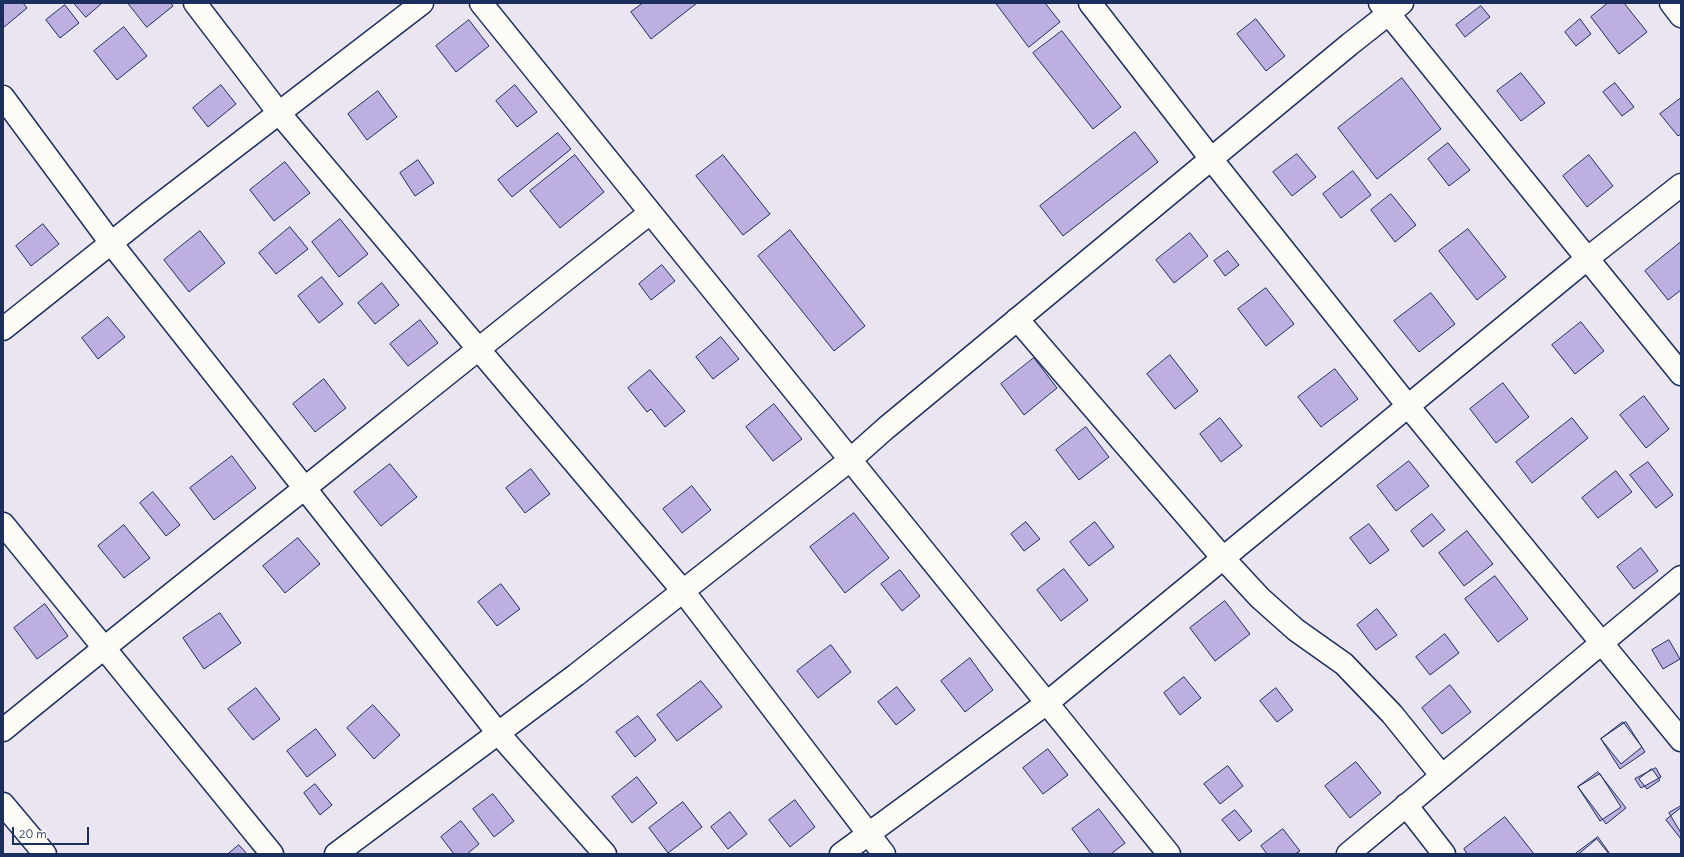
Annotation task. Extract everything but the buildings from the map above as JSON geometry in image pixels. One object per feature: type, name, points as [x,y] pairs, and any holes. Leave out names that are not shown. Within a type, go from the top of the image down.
[{"type":"street","points":[[195,3],[279,113],[683,591],[884,854]]},
{"type":"street","points":[[3,329],[111,243],[422,3]]},
{"type":"street","points":[[481,3],[1169,854]]},
{"type":"street","points":[[1090,3],[1212,160],[1408,406],[1681,740]]},
{"type":"street","points":[[1671,3],[1681,16]]},
{"type":"street","points":[[336,854],[576,675],[850,460],[1212,160],[1390,7],[1681,374]]},
{"type":"street","points":[[3,97],[111,243],[498,733],[605,854]]},
{"type":"street","points":[[841,854],[1047,703],[1588,258],[1681,185]]},
{"type":"street","points":[[3,730],[103,647],[650,213]]},
{"type":"street","points":[[1018,320],[1223,558],[1260,598],[1296,630],[1344,664],[1392,714],[1442,776]]},
{"type":"street","points":[[3,524],[272,854]]},
{"type":"street","points":[[1348,854],[1681,577]]},
{"type":"street","points":[[3,804],[46,854]]},
{"type":"street","points":[[1406,805],[1444,854]]}]
